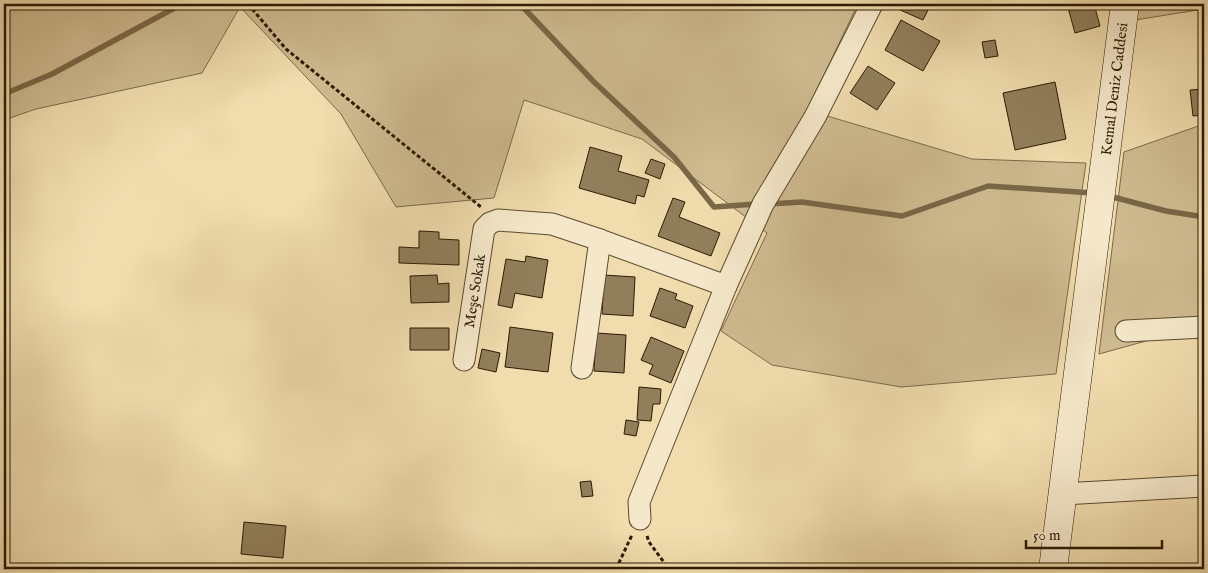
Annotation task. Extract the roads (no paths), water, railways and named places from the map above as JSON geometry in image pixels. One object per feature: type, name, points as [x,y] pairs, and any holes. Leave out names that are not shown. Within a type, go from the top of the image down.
[{"type":"street","points":[[640,519],[640,502],[726,286],[764,204],[815,117],[872,4]]},
{"type":"street","name":"Kemal Deniz Caddesi","points":[[1053,569],[1125,4]]},
{"type":"street","name":"Meşe Sokak","points":[[464,360],[484,229],[494,222],[552,224],[600,240]]},
{"type":"street","points":[[582,368],[600,240],[726,286]]},
{"type":"street","points":[[1126,332],[1204,327]]},
{"type":"street","points":[[1063,494],[1204,486]]},
{"type":"waterway","points":[[4,94],[52,74],[182,4]]},
{"type":"waterway","points":[[520,4],[593,81],[674,157],[714,207],[756,204]]},
{"type":"waterway","points":[[768,204],[802,202],[902,216],[988,186],[1093,193]]},
{"type":"waterway","points":[[1109,196],[1166,211],[1204,217]]}]
